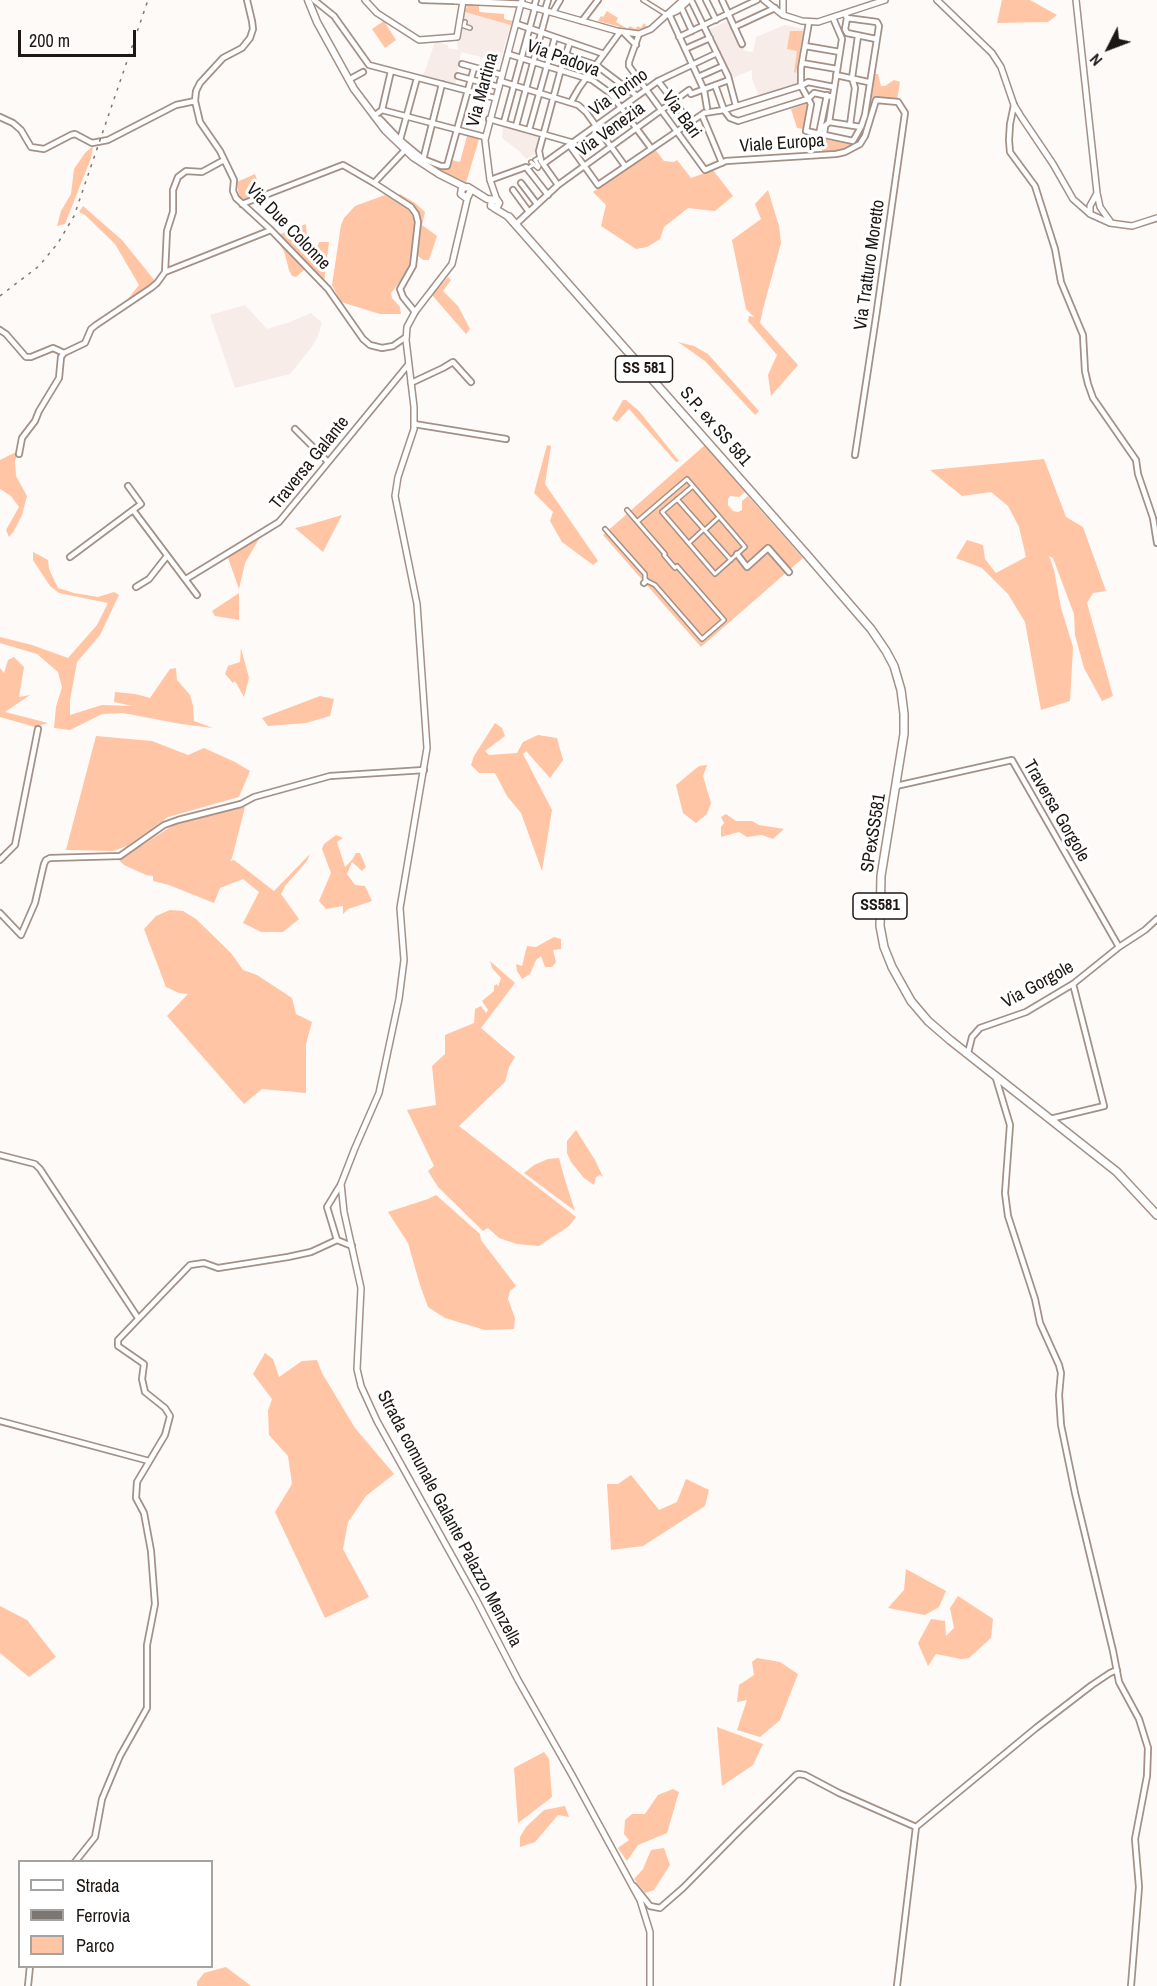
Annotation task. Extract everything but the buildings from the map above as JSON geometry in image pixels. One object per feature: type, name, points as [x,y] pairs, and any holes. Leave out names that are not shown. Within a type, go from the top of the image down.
[{"type":"main road","points":[[311,0],[346,76],[385,130],[405,150],[453,181],[466,193],[494,203],[509,217]]},
{"type":"main road","name":"S.P. ex SS 581","points":[[509,217],[778,522]]},
{"type":"main road","name":"SPexSS581","points":[[778,522],[871,628],[894,666],[902,690],[904,734],[882,876],[880,926],[884,947],[892,967],[911,1001],[928,1021],[1117,1172],[1157,1215]]},
{"type":"street","points":[[0,117],[21,130],[31,147],[44,149],[75,134],[92,143],[108,140],[176,105],[195,101],[196,91],[209,72],[223,58],[247,44],[253,29],[248,0]]},
{"type":"street","points":[[311,0],[334,16],[369,65],[495,98]]},
{"type":"street","points":[[365,0],[376,13],[419,40],[457,37],[458,1]]},
{"type":"street","points":[[422,0],[522,2],[621,32],[637,40]]},
{"type":"street","points":[[504,122],[536,0]]},
{"type":"street","points":[[516,126],[548,11],[548,0]]},
{"type":"street","points":[[548,11],[560,0]]},
{"type":"street","points":[[582,21],[598,0]]},
{"type":"street","points":[[643,0],[668,15],[704,90],[707,111]]},
{"type":"street","points":[[668,15],[682,0]]},
{"type":"street","points":[[637,40],[690,0],[723,66],[736,106]]},
{"type":"street","points":[[706,0],[716,20]]},
{"type":"street","points":[[722,0],[742,44]]},
{"type":"street","points":[[679,37],[757,0]]},
{"type":"street","points":[[764,0],[783,15],[809,22],[846,16],[877,22],[879,26],[868,82],[865,115],[852,141],[806,131],[811,104],[801,86],[802,63],[809,22]]},
{"type":"street","points":[[783,0],[783,15]]},
{"type":"street","points":[[846,16],[866,3],[885,0]]},
{"type":"street","points":[[937,0],[992,53],[1001,67],[1014,105],[1073,199],[1080,206],[1090,214],[1112,224],[1132,226],[1157,218]]},
{"type":"street","points":[[1076,0],[1097,193],[1100,207],[1112,224]]},
{"type":"street","name":"Via Martina","points":[[494,203],[485,137],[522,2]]},
{"type":"street","points":[[681,7],[692,31]]},
{"type":"street","points":[[734,27],[775,9]]},
{"type":"street","points":[[846,16],[847,33],[876,39]]},
{"type":"street","points":[[822,135],[834,87],[842,36],[833,18]]},
{"type":"street","points":[[465,22],[464,26],[470,28]]},
{"type":"street","points":[[517,24],[604,54]]},
{"type":"street","points":[[621,32],[637,40]]},
{"type":"street","points":[[571,102],[621,32]]},
{"type":"street","points":[[850,125],[855,88],[852,78],[858,36]]},
{"type":"street","points":[[529,129],[555,37]]},
{"type":"street","points":[[685,49],[710,38]]},
{"type":"street","name":"Via Bari","points":[[637,40],[629,66],[705,170]]},
{"type":"street","points":[[490,180],[528,168],[533,165],[531,162],[538,168],[536,160],[539,158],[539,151],[570,42]]},
{"type":"street","points":[[805,46],[840,52]]},
{"type":"street","name":"Via Torino","points":[[543,164],[658,81],[717,53]]},
{"type":"street","name":"Via Padova","points":[[508,54],[586,78],[610,93],[651,148]]},
{"type":"street","points":[[566,55],[596,64],[637,96]]},
{"type":"street","points":[[802,63],[868,82]]},
{"type":"street","points":[[462,64],[514,86],[578,105],[586,112],[625,166]]},
{"type":"street","points":[[698,77],[723,66]]},
{"type":"street","points":[[391,71],[382,110],[375,115],[423,161],[447,166],[474,68]]},
{"type":"street","points":[[352,78],[363,72]]},
{"type":"street","points":[[458,76],[471,80],[500,81]]},
{"type":"street","points":[[400,140],[417,78]]},
{"type":"street","name":"Via Venezia","points":[[516,224],[558,186],[689,90],[692,94],[729,80]]},
{"type":"street","points":[[658,81],[689,122]]},
{"type":"street","points":[[489,119],[529,129],[572,144],[598,185],[707,111],[724,110],[801,86],[808,81],[834,87]]},
{"type":"street","points":[[423,161],[442,84]]},
{"type":"street","points":[[715,86],[724,110],[730,118],[738,121],[808,99],[814,93],[830,96]]},
{"type":"street","points":[[822,135],[829,122],[830,96]]},
{"type":"street","name":"Via Tratturo Moretto","points":[[855,455],[905,113],[898,102],[876,100],[871,116]]},
{"type":"street","name":"Via Due Colonne","points":[[195,101],[200,122],[234,180],[233,191],[236,198],[271,230],[328,289],[363,339],[370,345],[382,348],[393,346],[406,338]]},
{"type":"street","points":[[1014,105],[1010,124],[1010,152],[1035,186],[1055,249],[1061,282],[1083,335],[1088,384],[1093,398],[1136,460],[1157,543]]},
{"type":"street","points":[[382,110],[485,137]]},
{"type":"street","points":[[707,111],[702,115],[722,163]]},
{"type":"street","points":[[865,115],[871,116]]},
{"type":"street","name":"Viale Europa","points":[[705,170],[722,163],[845,152],[860,144],[871,116]]},
{"type":"street","points":[[829,122],[861,127]]},
{"type":"street","points":[[374,183],[405,150]]},
{"type":"street","points":[[539,158],[558,186]]},
{"type":"street","points":[[165,272],[167,231],[173,212],[172,190],[178,177],[186,171],[202,172],[224,160]]},
{"type":"street","points":[[242,204],[343,165],[374,183],[411,207],[416,214],[418,222],[413,266],[400,288],[403,297],[415,312]]},
{"type":"street","points":[[528,168],[548,195]]},
{"type":"street","points":[[521,183],[537,204]]},
{"type":"street","points":[[513,190],[529,212]]},
{"type":"street","name":"Strada comunale Galante Palazzo Menzella","points":[[466,193],[452,264],[415,312],[407,327],[414,424],[398,477],[395,496],[417,604],[427,748],[400,908],[404,960],[399,999],[379,1093],[354,1148],[341,1184],[344,1212],[361,1288],[357,1369],[361,1386],[377,1421],[476,1599],[518,1680],[633,1884],[650,1932],[650,1986]]},
{"type":"street","points":[[1090,214],[1090,206],[1097,193]]},
{"type":"street","points":[[1080,206],[1094,200]]},
{"type":"street","points":[[1090,214],[1100,207]]},
{"type":"street","points":[[19,454],[22,438],[35,421],[59,378],[61,357],[64,353],[85,343],[96,325],[151,288],[165,272],[271,230]]},
{"type":"street","points":[[0,330],[26,357],[53,348],[64,353]]},
{"type":"street","points":[[411,382],[453,362],[471,382]]},
{"type":"street","name":"Traversa Galante","points":[[186,579],[279,522],[408,365]]},
{"type":"street","points":[[414,424],[506,439]]},
{"type":"street","points":[[295,429],[328,462]]},
{"type":"street","points":[[638,522],[687,479],[746,547],[716,574],[662,512],[693,486]]},
{"type":"street","points":[[70,557],[141,504],[129,486]]},
{"type":"street","points":[[677,499],[731,560]]},
{"type":"street","points":[[133,510],[197,595]]},
{"type":"street","points":[[605,529],[645,574],[645,582],[655,585],[702,639],[724,620],[677,566],[675,567],[669,561],[627,510]]},
{"type":"street","points":[[689,543],[719,517]]},
{"type":"street","points":[[737,554],[747,567],[768,548],[789,572]]},
{"type":"street","points":[[136,586],[149,579],[167,556]]},
{"type":"street","points":[[0,860],[15,845],[38,729]]},
{"type":"street","name":"Traversa Gorgole","points":[[896,786],[1012,760],[1119,947]]},
{"type":"street","points":[[0,913],[21,935],[35,903],[44,864],[50,858],[120,856],[164,825],[241,804],[254,796],[330,776],[425,770]]},
{"type":"street","name":"Via Gorgole","points":[[968,1053],[972,1038],[980,1028],[1026,1011],[1073,984],[1157,919]]},
{"type":"street","points":[[1050,1119],[1104,1106],[1073,984]]},
{"type":"street","points":[[994,1073],[1010,1125],[1005,1193],[1011,1232],[1035,1299],[1040,1323],[1059,1365],[1061,1425],[1074,1492],[1119,1682],[1139,1719],[1148,1748],[1147,1776],[1135,1839],[1138,1887],[1131,1986]]},
{"type":"street","points":[[0,1155],[35,1164],[40,1168],[138,1318]]},
{"type":"street","points":[[337,1240],[327,1207],[341,1184]]},
{"type":"street","points":[[77,1860],[95,1837],[102,1799],[120,1756],[147,1708],[147,1645],[154,1604],[151,1551],[144,1513],[136,1498],[137,1482],[165,1435],[170,1416],[165,1408],[145,1392],[142,1379],[144,1364],[118,1346],[118,1340],[190,1264],[204,1263],[218,1268],[288,1257],[311,1252],[337,1240],[352,1246]]},
{"type":"street","points":[[0,1421],[149,1461]]},
{"type":"street","points":[[897,1986],[916,1827],[1092,1684],[1117,1670]]},
{"type":"street","points":[[633,1884],[650,1906],[660,1908],[799,1774],[916,1827]]},
{"type":"street","points":[[28,1986],[30,1968]]},
{"type":"shaded area","points":[[466,5],[484,13],[504,14],[504,19],[512,21],[499,64],[461,52],[455,86],[420,77],[424,73],[435,42],[458,50],[457,43]]},
{"type":"shaded area","points":[[727,21],[745,51],[753,52],[756,37],[785,25],[804,29],[797,72],[800,73],[798,85],[759,96],[752,79],[752,70],[732,78],[710,29]]},
{"type":"shaded area","points":[[503,125],[539,136],[534,155],[526,159],[502,138]]},
{"type":"shaded area","points":[[245,305],[267,329],[311,313],[322,323],[311,348],[290,374],[235,388],[210,315]]},
{"type":"green space","points":[[1002,0],[1030,0],[1057,15],[1048,22],[997,23]]},
{"type":"green space","points":[[468,4],[479,4],[479,12],[504,14],[504,19],[512,21],[511,25],[465,12]]},
{"type":"green space","points":[[607,11],[618,18],[616,22],[628,29],[598,21]]},
{"type":"green space","points":[[384,21],[396,40],[385,48],[372,29]]},
{"type":"green space","points":[[644,23],[647,27],[637,30],[628,29],[630,26],[635,29],[638,26],[641,28]]},
{"type":"green space","points":[[790,31],[803,31],[796,73],[794,72],[797,51],[787,49]]},
{"type":"green space","points":[[873,74],[878,74],[881,86],[894,80],[900,82],[897,100],[872,97],[868,113]]},
{"type":"green space","points":[[808,103],[803,129],[797,128],[791,109]]},
{"type":"green space","points":[[467,136],[479,139],[466,183],[433,167],[447,170],[452,160],[460,162]]},
{"type":"green space","points":[[823,139],[853,145],[847,149],[822,152]]},
{"type":"green space","points":[[93,146],[91,158],[65,224],[57,226],[61,211],[71,194],[74,169]]},
{"type":"green space","points":[[654,148],[664,161],[677,160],[691,178],[713,170],[733,196],[715,211],[688,208],[664,227],[660,239],[647,247],[636,249],[601,226],[606,205],[593,192]]},
{"type":"green space","points":[[255,174],[262,194],[245,199],[239,198],[237,182]]},
{"type":"green space","points":[[768,190],[779,226],[781,243],[760,323],[798,365],[771,396],[768,375],[777,355],[748,321],[749,316],[754,317],[746,309],[732,240],[761,219],[755,204]]},
{"type":"green space","points":[[400,194],[425,212],[422,225],[437,236],[429,260],[423,260],[417,255],[419,217],[416,210],[397,197]]},
{"type":"green space","points":[[385,195],[407,208],[415,220],[410,266],[391,293],[392,298],[400,307],[401,314],[380,314],[341,302],[332,285],[344,218],[355,206]]},
{"type":"green space","points":[[83,206],[122,240],[155,281],[124,304],[139,285],[115,244],[79,212]]},
{"type":"green space","points":[[306,224],[308,250],[317,249],[319,242],[329,242],[324,283],[278,235]]},
{"type":"green space","points":[[276,239],[305,269],[296,277],[292,276],[284,251]]},
{"type":"green space","points":[[448,277],[451,280],[443,291],[458,306],[470,329],[466,334],[432,295]]},
{"type":"green space","points":[[678,342],[694,346],[708,354],[759,411],[755,415],[705,361]]},
{"type":"green space","points":[[623,400],[639,411],[679,461],[676,462],[629,409],[617,422],[612,419]]},
{"type":"green space","points":[[547,445],[551,446],[545,484],[598,561],[593,565],[562,542],[550,521],[553,512],[534,493]]},
{"type":"green space","points":[[705,445],[745,492],[739,497],[730,496],[728,499],[728,505],[733,511],[742,510],[742,501],[748,496],[803,558],[701,647],[603,535]]},
{"type":"green space","points":[[18,451],[15,461],[16,476],[27,496],[22,515],[9,537],[6,530],[19,507],[11,496],[0,489],[0,460]]},
{"type":"green space","points":[[1044,459],[1066,517],[1083,527],[1106,591],[1093,593],[1087,603],[1113,696],[1102,701],[1084,668],[1075,635],[1074,614],[1053,558],[1049,556],[1073,647],[1070,701],[1041,710],[1025,622],[1008,594],[982,568],[956,558],[967,540],[983,545],[985,559],[996,573],[1026,557],[1019,527],[1008,506],[991,492],[962,496],[930,470]]},
{"type":"green space","points":[[342,515],[323,552],[295,528],[308,525]]},
{"type":"green space","points":[[263,532],[245,563],[239,589],[227,555]]},
{"type":"green space","points":[[33,552],[48,560],[49,569],[58,588],[98,597],[114,592],[119,595],[100,635],[77,662],[70,700],[70,715],[102,705],[132,706],[114,702],[115,692],[150,698],[170,669],[176,668],[177,680],[190,695],[194,721],[213,728],[123,713],[102,714],[70,730],[54,728],[56,707],[62,687],[58,672],[37,654],[0,643],[0,637],[68,658],[97,625],[108,603],[59,593],[50,586],[33,560]]},
{"type":"green space","points":[[239,593],[239,620],[215,616],[212,611]]},
{"type":"green space","points":[[241,648],[249,678],[244,697],[235,681],[233,683],[225,674],[228,666],[240,662]]},
{"type":"green space","points":[[14,657],[24,667],[19,697],[30,695],[5,712],[48,723],[35,727],[0,717],[0,668],[4,673],[8,660]]},
{"type":"green space","points":[[320,696],[334,699],[330,716],[306,723],[268,726],[262,718]]},
{"type":"green space","points":[[495,723],[502,728],[505,736],[485,751],[489,755],[517,753],[523,742],[538,735],[557,738],[563,760],[550,778],[526,751],[523,754],[552,810],[542,871],[521,813],[507,796],[495,773],[479,773],[471,765],[474,756]]},
{"type":"green space","points":[[96,736],[152,741],[188,755],[204,748],[250,771],[239,797],[168,817],[127,846],[113,851],[66,850]]},
{"type":"green space","points":[[707,765],[703,776],[711,803],[707,814],[696,823],[683,813],[676,785],[699,766]]},
{"type":"green space","points":[[245,807],[230,861],[234,860],[274,891],[310,854],[281,894],[299,919],[283,932],[261,932],[243,923],[259,892],[243,879],[220,888],[214,903],[153,881],[153,876],[124,865],[119,860],[175,824]]},
{"type":"green space","points":[[726,814],[736,821],[752,821],[759,825],[784,829],[773,839],[762,835],[747,837],[739,832],[721,837],[721,827],[724,823],[721,817]]},
{"type":"green space","points":[[336,835],[343,838],[337,842],[345,867],[356,853],[360,853],[366,867],[362,871],[352,862],[347,874],[355,885],[365,886],[372,901],[348,909],[343,914],[343,906],[326,909],[319,901],[331,873],[322,849],[324,844]]},
{"type":"green space","points":[[170,910],[183,911],[196,919],[231,953],[243,970],[257,975],[292,998],[296,1014],[312,1022],[306,1044],[306,1093],[262,1089],[244,1104],[167,1016],[188,994],[166,987],[144,929],[156,916]]},
{"type":"green space","points":[[554,937],[561,939],[561,949],[553,950],[556,962],[552,967],[545,967],[541,956],[536,960],[530,974],[522,979],[516,964],[522,966],[527,946],[536,947]]},
{"type":"green space","points":[[490,961],[515,983],[481,1028],[515,1057],[509,1067],[505,1082],[459,1126],[576,1217],[569,1226],[539,1246],[517,1244],[499,1238],[488,1228],[483,1231],[438,1187],[428,1171],[434,1166],[407,1110],[436,1105],[432,1066],[445,1054],[445,1035],[474,1023],[475,1009],[481,1006],[486,1013],[488,1010],[482,1001],[494,991],[494,986],[497,984],[498,987],[501,978],[492,968]]},
{"type":"green space","points":[[576,1130],[603,1177],[600,1175],[596,1177],[594,1185],[584,1178],[567,1153],[567,1141]]},
{"type":"green space","points":[[559,1158],[575,1211],[524,1173],[534,1165],[548,1159]]},
{"type":"green space","points":[[436,1195],[480,1234],[481,1240],[516,1286],[510,1291],[508,1299],[515,1318],[514,1329],[485,1330],[445,1318],[428,1307],[408,1243],[388,1212]]},
{"type":"green space","points":[[265,1353],[273,1359],[279,1377],[302,1361],[317,1360],[322,1373],[355,1428],[394,1474],[366,1496],[348,1522],[343,1549],[369,1597],[325,1618],[275,1512],[292,1484],[288,1456],[269,1435],[268,1411],[272,1399],[253,1374]]},
{"type":"green space","points":[[631,1475],[659,1510],[677,1502],[686,1479],[709,1490],[705,1506],[643,1546],[611,1550],[607,1484],[618,1484]]},
{"type":"green space","points":[[906,1569],[946,1591],[939,1607],[925,1615],[888,1608],[904,1590]]},
{"type":"green space","points":[[958,1596],[993,1619],[991,1638],[969,1658],[961,1659],[936,1654],[928,1666],[918,1643],[931,1619],[945,1621],[946,1636],[954,1628],[950,1608]]},
{"type":"green space","points":[[0,1606],[27,1620],[56,1657],[29,1677],[0,1653]]},
{"type":"green space","points":[[757,1658],[780,1662],[798,1674],[780,1720],[760,1737],[737,1730],[747,1700],[737,1702],[739,1685],[754,1675],[752,1662]]},
{"type":"green space","points":[[717,1727],[763,1744],[753,1765],[722,1786]]},
{"type":"green space","points":[[544,1752],[549,1759],[552,1797],[518,1823],[514,1768]]},
{"type":"green space","points":[[673,1789],[679,1792],[667,1833],[638,1845],[627,1861],[618,1848],[629,1840],[624,1834],[625,1820],[632,1814],[645,1814],[658,1795]]},
{"type":"green space","points":[[565,1806],[569,1817],[558,1815],[535,1842],[520,1847],[520,1837],[526,1827],[544,1810]]},
{"type":"green space","points":[[664,1848],[670,1865],[654,1890],[645,1893],[634,1879],[643,1869],[651,1850]]},
{"type":"green space","points":[[226,1967],[251,1986],[197,1986],[197,1982],[204,1973]]},
{"type":"railway","points":[[0,296],[39,266],[58,243],[74,216],[148,0]]}]
